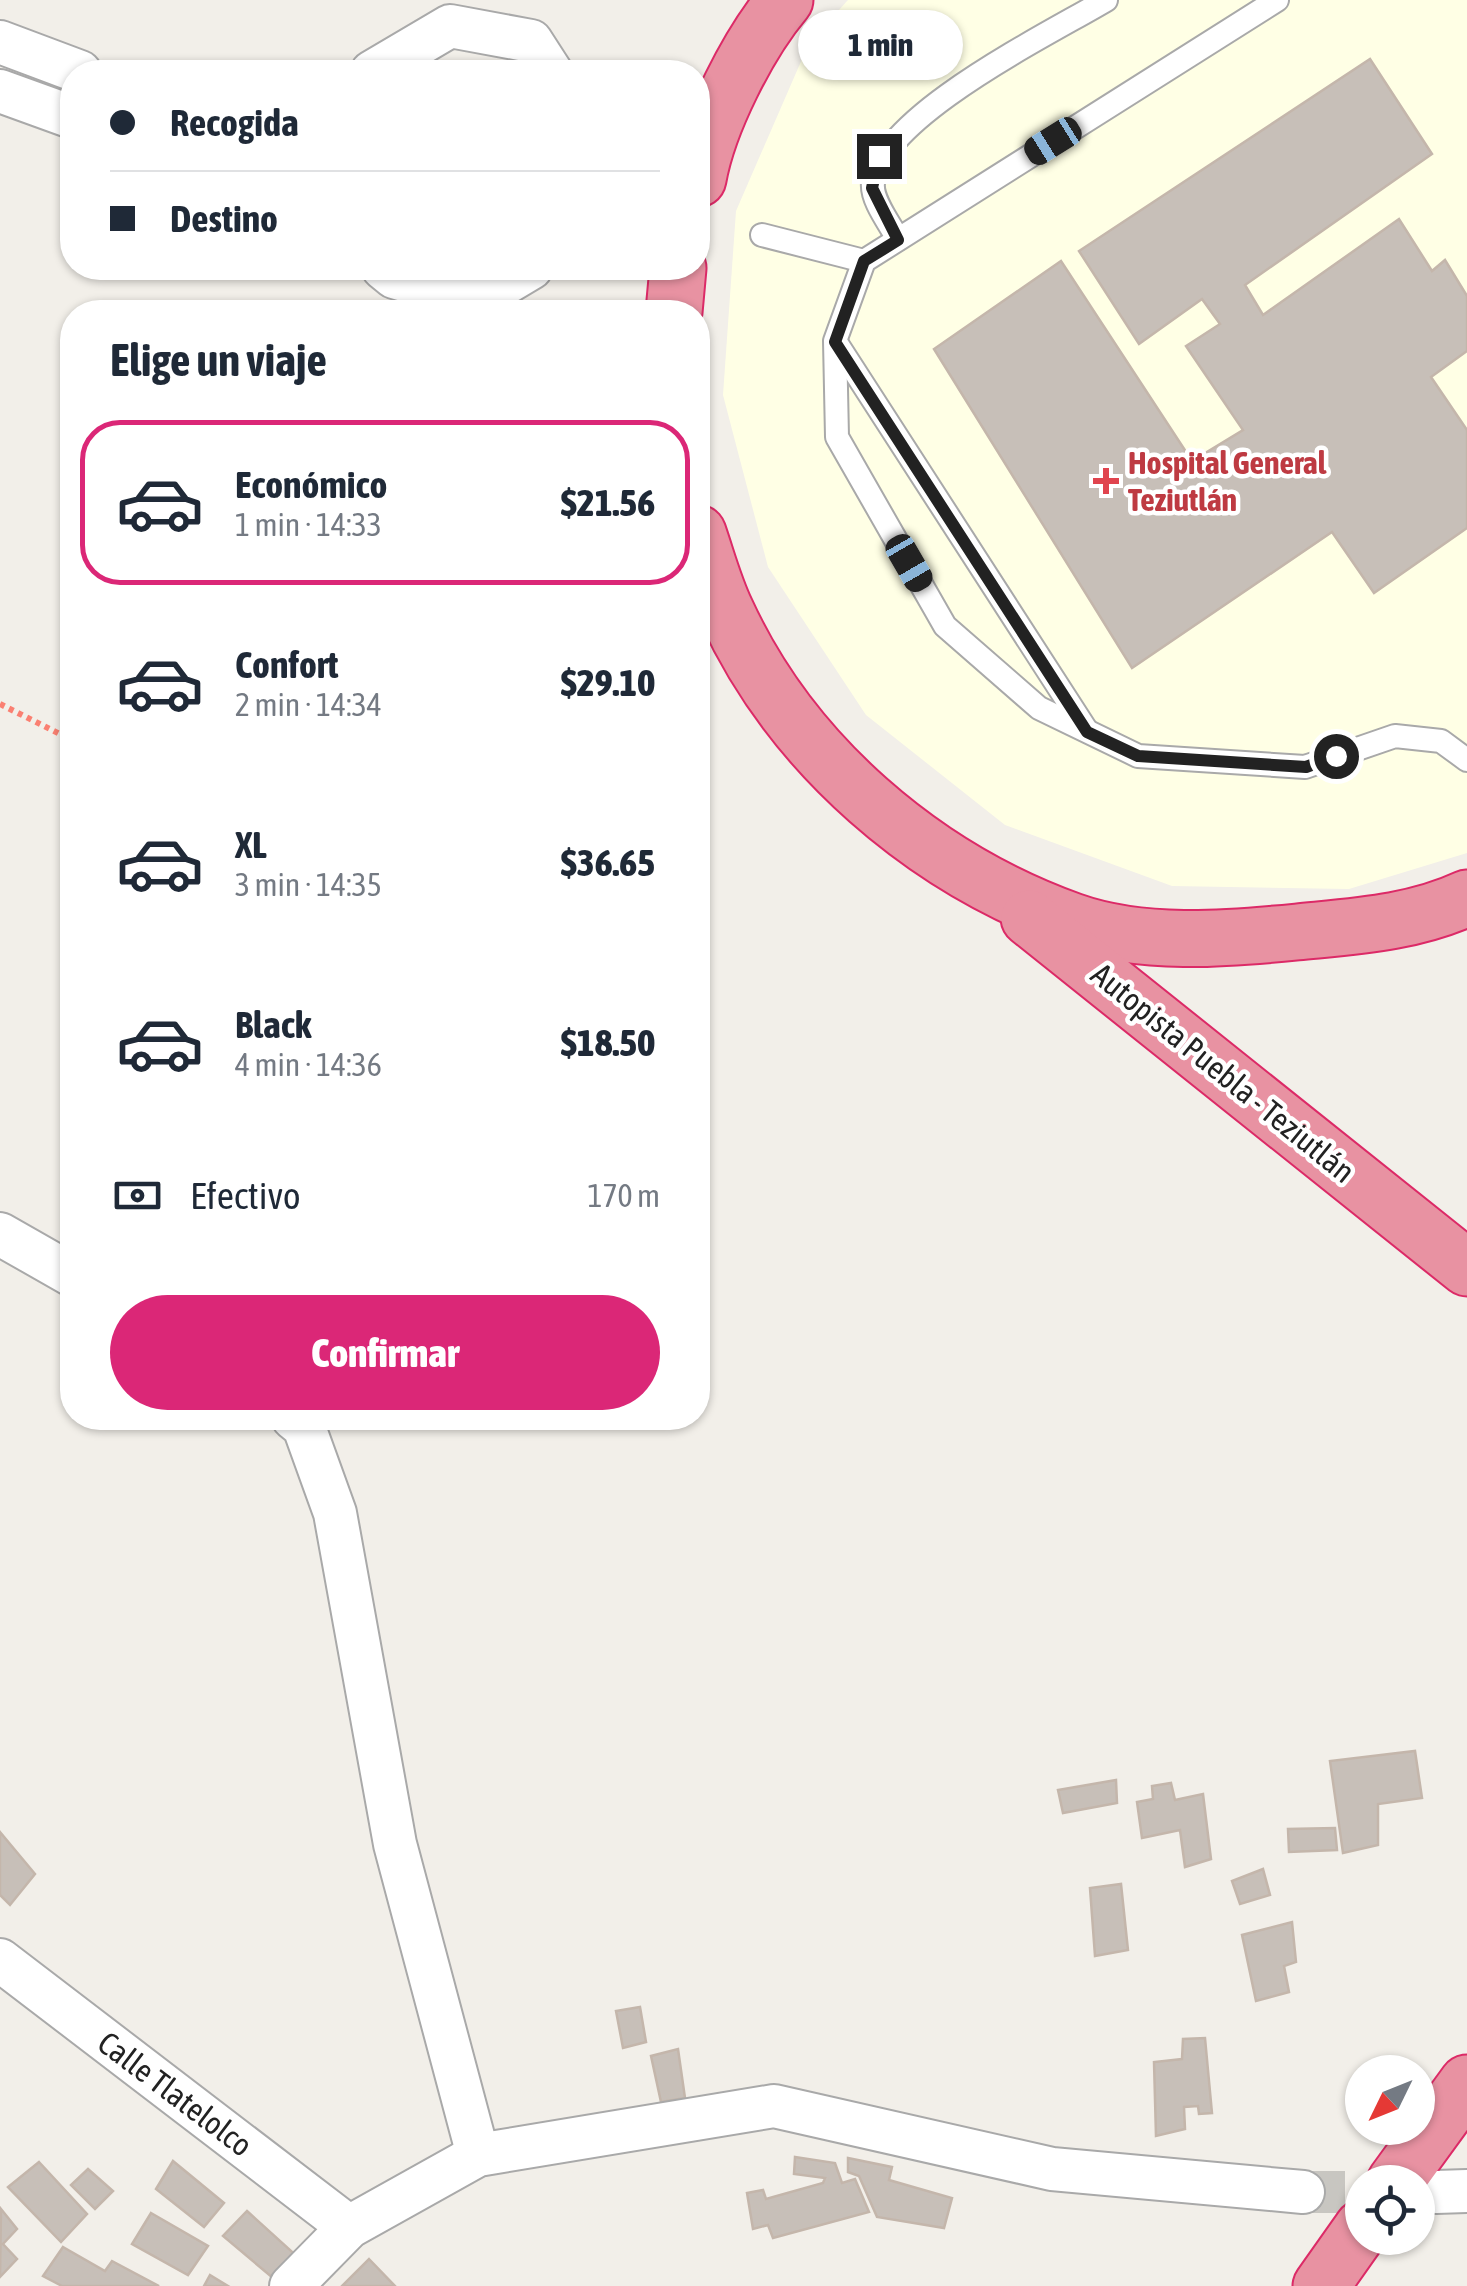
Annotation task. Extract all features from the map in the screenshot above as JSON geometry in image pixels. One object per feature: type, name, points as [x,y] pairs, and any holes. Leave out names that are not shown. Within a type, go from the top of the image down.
[{"type":"highway","points":[[710,131],[767,22],[784,0]]},
{"type":"highway","name":"Autopista Puebla - Teziutlán","points":[[710,567],[725,610],[758,670],[799,728],[853,789],[913,837],[980,878],[1074,922],[1150,936],[1237,938],[1395,922],[1467,898]]},
{"type":"highway","name":"Autopista Puebla - Teziutlán","points":[[980,878],[1467,1268]]},
{"type":"highway","points":[[1435,2182],[1465,2084]]},
{"type":"highway","points":[[1321,2286],[1345,2252]]},
{"type":"street","points":[[392,60],[450,26],[531,40],[544,60]]},
{"type":"street","points":[[0,42],[60,64]]},
{"type":"street","points":[[0,90],[60,112]]},
{"type":"street","points":[[401,280],[472,300]]},
{"type":"street","points":[[478,300],[511,280]]},
{"type":"street","points":[[0,1234],[60,1267]]},
{"type":"street","points":[[305,1430],[334,1512],[394,1844],[478,2155]]},
{"type":"street","name":"Calle Tlatelolco","points":[[0,1960],[349,2227]]},
{"type":"street","points":[[291,2286],[349,2227],[478,2155],[774,2106],[1052,2169],[1302,2192]]},
{"type":"lane","points":[[898,240],[872,188],[879,156],[943,97],[1106,0]]},
{"type":"lane","points":[[1276,0],[864,261],[835,342],[837,437],[945,626],[1039,708],[1138,756],[1306,767],[1395,736],[1441,741],[1462,750]]},
{"type":"lane","points":[[762,235],[864,261]]},
{"type":"lane","points":[[835,342],[1087,732]]},
{"type":"path","points":[[0,704],[60,734]]},
{"type":"shaded area","name":"Hospital General Teziutlán","points":[[848,0],[1467,0],[1467,853],[1349,889],[1172,886],[1005,825],[866,715],[768,567],[723,395],[736,211],[809,43]]},
{"type":"building","points":[[1370,59],[1432,154],[1245,285],[1263,315],[1399,219],[1432,271],[1445,260],[1467,296],[1467,351],[1431,377],[1467,430],[1467,528],[1374,593],[1332,532],[1132,668],[934,349],[1061,261],[1192,461],[1243,430],[1186,346],[1220,324],[1202,299],[1139,344],[1079,251]]},
{"type":"building","points":[[1415,1751],[1422,1798],[1378,1804],[1378,1845],[1343,1853],[1330,1761]]},
{"type":"building","points":[[1116,1780],[1117,1803],[1063,1813],[1058,1790]]},
{"type":"building","points":[[1171,1783],[1175,1800],[1203,1794],[1211,1859],[1185,1867],[1180,1830],[1142,1838],[1137,1802],[1153,1799],[1152,1786]]},
{"type":"building","points":[[1335,1828],[1337,1850],[1289,1852],[1288,1829]]},
{"type":"building","points":[[0,1832],[35,1874],[10,1905],[0,1895]]},
{"type":"building","points":[[1263,1869],[1270,1895],[1240,1904],[1232,1881]]},
{"type":"building","points":[[1121,1884],[1128,1950],[1095,1956],[1090,1888]]},
{"type":"building","points":[[1292,1922],[1296,1962],[1284,1966],[1289,1992],[1256,2001],[1242,1935]]},
{"type":"building","points":[[640,2007],[646,2042],[623,2048],[616,2011]]},
{"type":"building","points":[[1205,2038],[1212,2113],[1199,2114],[1198,2106],[1184,2107],[1185,2129],[1156,2136],[1154,2062],[1182,2059],[1183,2039]]},
{"type":"building","points":[[678,2049],[685,2098],[661,2102],[651,2056]]},
{"type":"building","points":[[795,2157],[835,2163],[842,2183],[855,2179],[869,2212],[773,2238],[768,2225],[753,2229],[747,2193],[763,2190],[766,2199],[823,2183],[825,2178],[794,2174]]},
{"type":"building","points":[[848,2158],[892,2167],[889,2180],[952,2198],[944,2228],[877,2217],[859,2176],[848,2172]]},
{"type":"building","points":[[173,2161],[224,2203],[204,2227],[156,2189]]},
{"type":"building","points":[[39,2162],[87,2214],[61,2242],[8,2187]]},
{"type":"building","points":[[88,2169],[113,2191],[95,2209],[71,2185]]},
{"type":"building","points":[[1,2209],[17,2229],[3,2244],[17,2259],[0,2277]]},
{"type":"building","points":[[247,2211],[300,2259],[279,2283],[223,2236]]},
{"type":"building","points":[[151,2213],[208,2246],[188,2275],[132,2244]]},
{"type":"building","points":[[63,2247],[105,2271],[112,2261],[159,2286],[62,2286],[43,2276]]},
{"type":"building","points":[[369,2259],[395,2286],[342,2286]]},
{"type":"building","points":[[210,2275],[228,2286],[204,2286]]},
{"type":"tunnel","points":[[1303,2192],[1345,2192]]},
{"type":"place","name":"Hospital General Teziutlán","points":[[1106,481]]},
{"type":"route","points":[[879,156],[872,188],[898,240],[864,261],[835,342],[968,542],[1087,732],[1138,756],[1306,767],[1336,756]]}]
